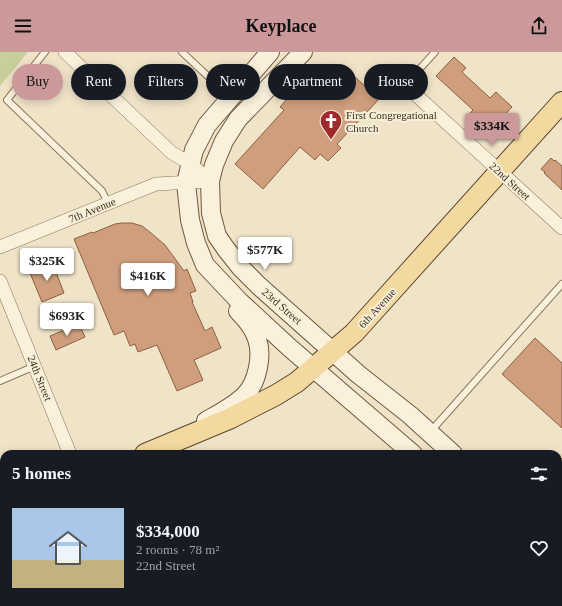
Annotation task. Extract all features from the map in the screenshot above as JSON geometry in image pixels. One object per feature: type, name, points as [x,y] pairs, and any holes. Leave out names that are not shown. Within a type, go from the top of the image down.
[{"type":"main road","points":[[259,64],[270,52]]},
{"type":"main road","points":[[210,181],[214,165],[224,140],[238,119],[303,52]]},
{"type":"main road","points":[[154,450],[235,404],[246,394],[254,381],[258,366],[259,355],[257,339],[244,317],[220,292],[205,265],[196,243],[190,220],[186,183],[194,150],[207,125],[228,100]]},
{"type":"main road","name":"6th Avenue","points":[[154,450],[231,418],[276,395],[297,382],[354,333],[562,102]]},
{"type":"main road","name":"23rd Street","points":[[210,181],[211,213],[217,236],[241,268],[259,286],[358,374],[410,415],[448,450]]},
{"type":"main road","points":[[205,265],[239,301],[290,348],[314,367],[407,450]]},
{"type":"street","points":[[65,52],[172,153],[191,164],[210,181]]},
{"type":"street","name":"22nd Street","points":[[421,100],[562,228]]},
{"type":"street","name":"7th Avenue","points":[[0,247],[156,184],[210,181]]},
{"type":"street","name":"24th Street","points":[[0,281],[68,450]]},
{"type":"lane","points":[[45,52],[7,100],[102,191],[108,203]]},
{"type":"lane","points":[[182,52],[206,74]]},
{"type":"lane","points":[[424,64],[435,52]]},
{"type":"lane","points":[[429,433],[562,284]]},
{"type":"lane","points":[[0,381],[35,366]]},
{"type":"green space","points":[[0,52],[28,52],[18,64],[12,64],[12,71],[0,86]]},
{"type":"building","points":[[454,57],[466,68],[462,72],[490,98],[496,92],[512,107],[489,132],[469,114],[473,110],[436,76]]},
{"type":"building","points":[[356,78],[364,85],[364,100],[378,100],[337,144],[341,148],[328,161],[320,154],[315,160],[300,147],[263,189],[235,164],[284,110],[280,107],[286,100],[356,100]]},
{"type":"building","points":[[551,158],[562,166],[562,190],[541,169]]},
{"type":"building","points":[[132,223],[142,226],[165,245],[184,271],[187,269],[196,291],[190,293],[192,302],[205,331],[212,327],[221,348],[194,360],[203,380],[177,391],[157,345],[138,352],[135,344],[130,346],[124,331],[114,335],[74,239],[115,224]]},
{"type":"building","points":[[52,262],[64,293],[42,302],[30,273],[42,268],[41,266]]},
{"type":"building","points":[[79,324],[85,337],[56,350],[50,336]]},
{"type":"building","points":[[535,338],[562,363],[562,428],[502,374]]},
{"type":"place","name":"First Congregational Church","points":[[331,140]]}]
